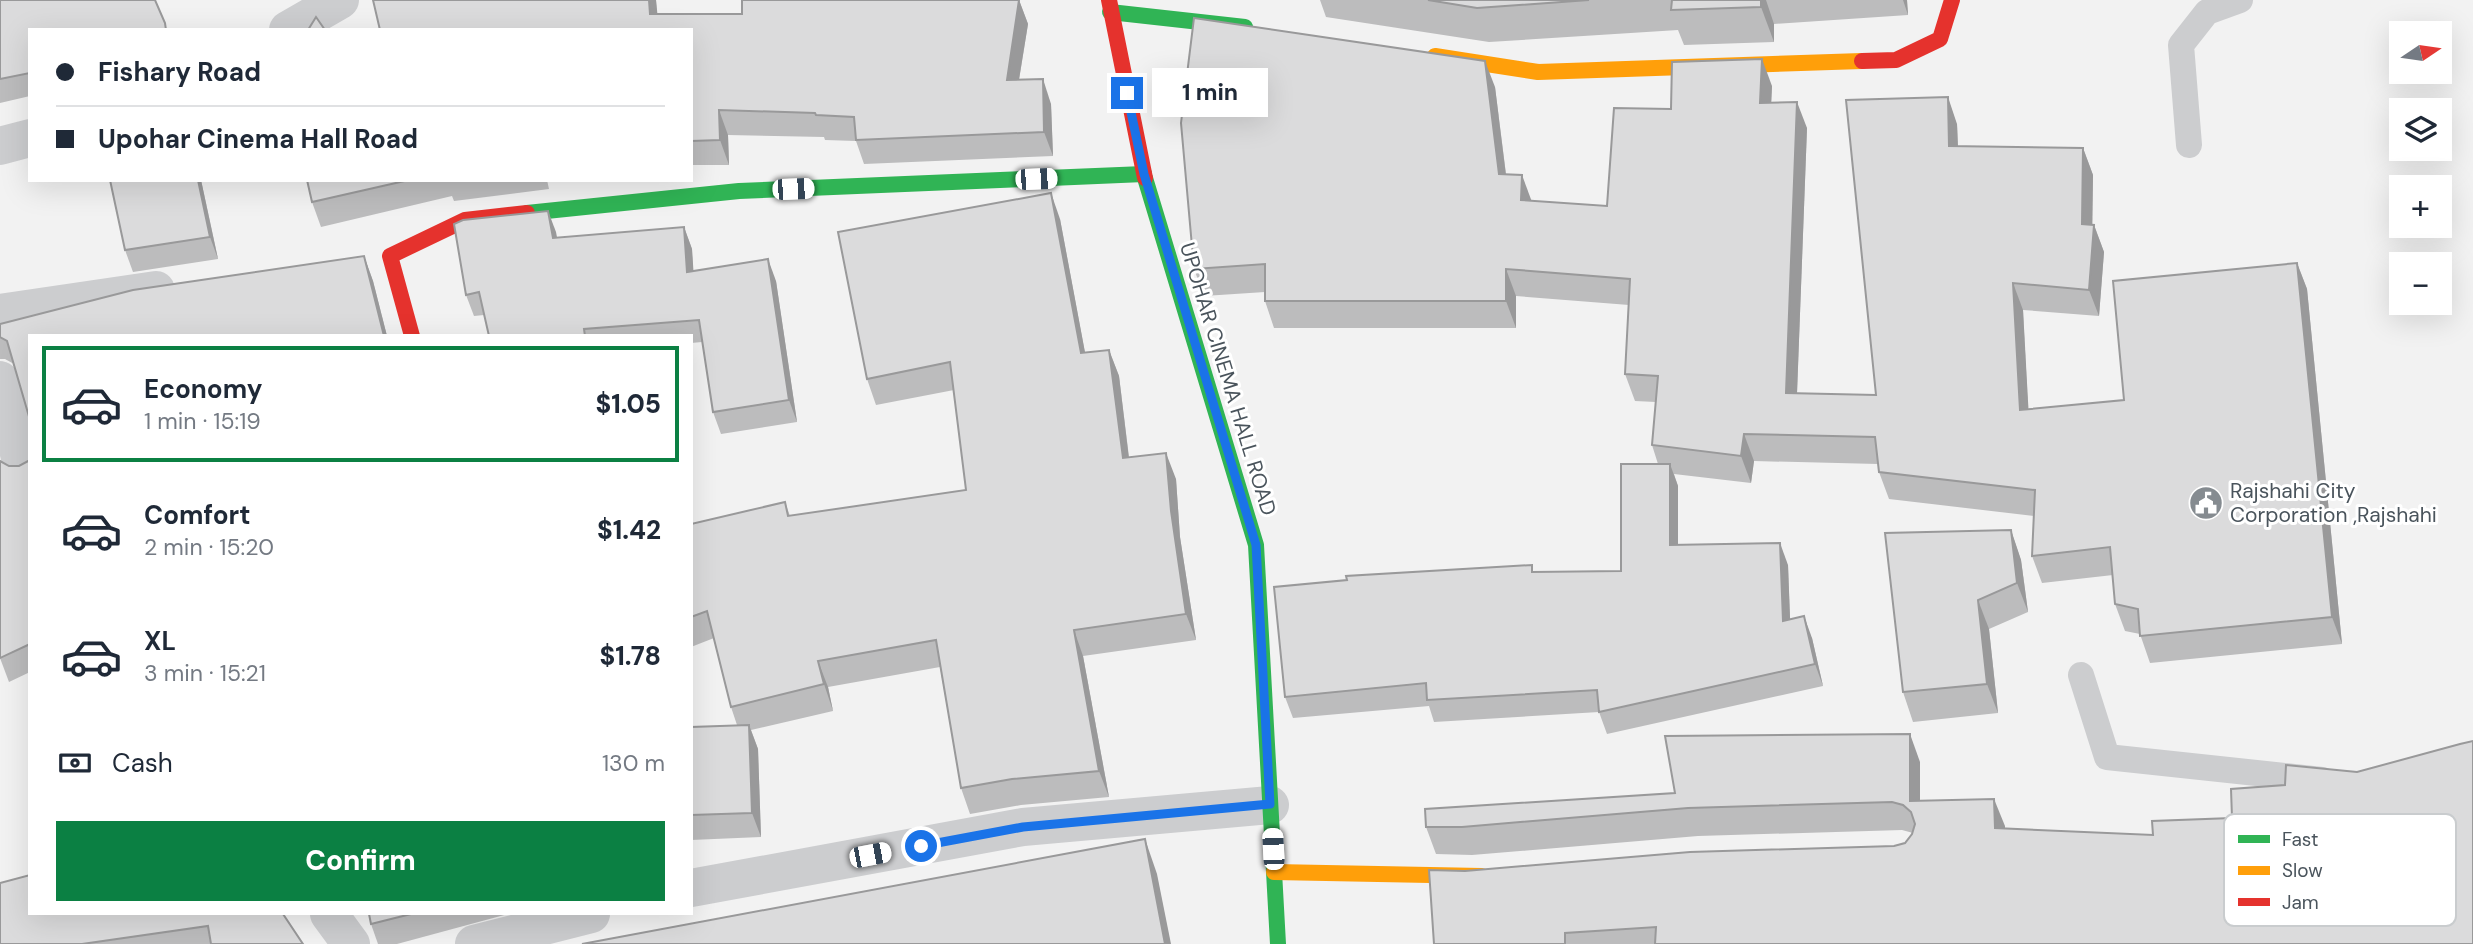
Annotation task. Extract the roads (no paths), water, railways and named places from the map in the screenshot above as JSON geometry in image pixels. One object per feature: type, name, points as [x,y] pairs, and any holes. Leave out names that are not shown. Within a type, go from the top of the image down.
[{"type":"street","points":[[291,28],[340,0]]},
{"type":"street","points":[[1417,54],[1538,72],[1896,60],[1940,39],[1952,0]]},
{"type":"street","points":[[1110,6],[1255,28]]},
{"type":"street","name":"UPOHAR CINEMA HALL ROAD","points":[[1110,6],[1144,174],[1256,545],[1278,944]]},
{"type":"street","points":[[0,146],[28,139]]},
{"type":"street","points":[[349,262],[390,256],[465,220],[739,191],[1144,174]]},
{"type":"street","points":[[390,256],[411,334]]},
{"type":"street","points":[[0,313],[188,285]]},
{"type":"street","points":[[0,380],[18,471]]},
{"type":"street","points":[[693,888],[1023,827],[1270,804]]},
{"type":"street","points":[[1274,872],[1473,877],[1500,874]]},
{"type":"street","points":[[330,915],[351,944]]},
{"type":"street","points":[[474,944],[587,915]]},
{"type":"lane","points":[[2189,145],[2180,45],[2207,12],[2240,0]]},
{"type":"lane","points":[[2081,675],[2107,757],[2350,783]]},
{"type":"place","name":"Rajshahi City Corporation ,Rajshahi","points":[[2206,503]]}]
